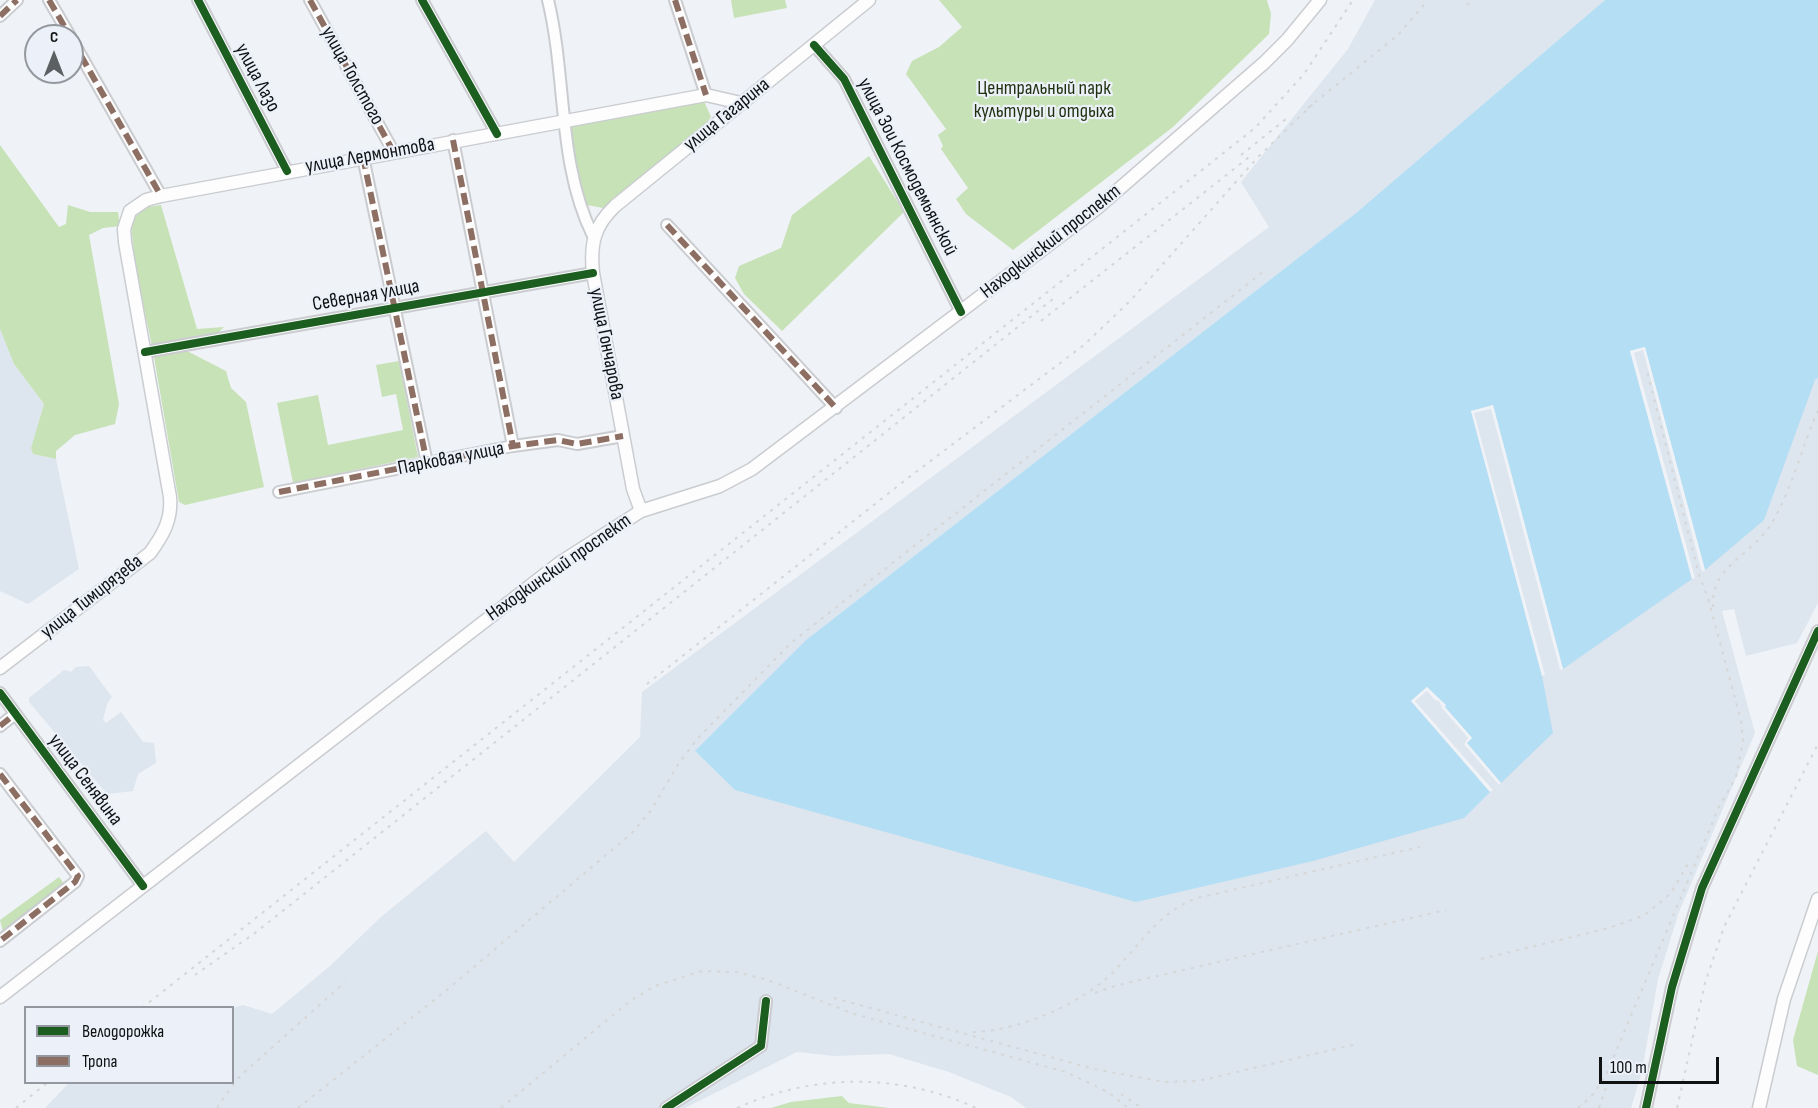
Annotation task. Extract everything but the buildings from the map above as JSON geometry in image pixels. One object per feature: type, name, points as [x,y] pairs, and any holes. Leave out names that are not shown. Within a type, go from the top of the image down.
[{"type":"main road","name":"улица Гагарина","points":[[593,236],[604,216],[615,206],[869,0]]},
{"type":"main road","name":"Находкинский проспект","points":[[0,997],[561,562],[641,511],[700,493],[737,478],[836,408],[1096,209],[1187,132],[1287,40],[1320,0]]},
{"type":"main road","name":"улица Лермонтова","points":[[170,515],[170,497],[149,352],[124,229],[126,218],[136,205],[161,196],[287,171],[706,95],[741,103]]},
{"type":"main road","name":"улица Гончарова","points":[[593,236],[593,273],[633,489],[641,511]]},
{"type":"main road","name":"улица Тимирязева","points":[[0,668],[150,553],[161,538],[170,515]]},
{"type":"main road","points":[[1759,1108],[1784,999],[1818,899]]},
{"type":"street","points":[[0,16],[17,0]]},
{"type":"street","points":[[49,0],[63,24]]},
{"type":"street","name":"улица Лазо","points":[[198,0],[287,171]]},
{"type":"street","name":"улица Толстого","points":[[310,0],[393,152]]},
{"type":"street","points":[[422,0],[497,134]]},
{"type":"street","name":"улица Гончарова","points":[[548,0],[564,121],[578,201],[593,236]]},
{"type":"street","points":[[675,0],[706,95]]},
{"type":"street","name":"улица Зои Космодемьянской","points":[[814,45],[844,79],[961,312]]},
{"type":"street","points":[[84,61],[161,196]]},
{"type":"street","points":[[453,140],[513,447]]},
{"type":"street","points":[[363,157],[428,463]]},
{"type":"street","points":[[667,225],[836,408]]},
{"type":"street","name":"Северная улица","points":[[149,352],[593,273]]},
{"type":"street","name":"Парковая улица","points":[[279,492],[513,447],[558,440],[577,444],[623,436]]},
{"type":"street","points":[[1646,1108],[1674,978],[1702,888],[1818,631]]},
{"type":"street","name":"улица Сенявина","points":[[0,693],[143,886]]},
{"type":"street","points":[[0,726],[15,714]]},
{"type":"street","points":[[0,774],[78,876],[75,882],[0,941]]},
{"type":"street","points":[[666,1108],[761,1046],[766,1001]]},
{"type":"shaded area","points":[[1375,0],[1605,0],[1356,213],[806,640],[696,752],[735,790],[1411,701],[1427,687],[1439,696],[1501,782],[1471,411],[1645,347],[1815,380],[1818,378],[1818,603],[1797,643],[1746,656],[1734,609],[1722,611],[1755,733],[1679,912],[1658,979],[1642,1071],[1631,1108],[1026,1108],[1011,1097],[949,1072],[889,1054],[834,1056],[797,1052],[685,1108],[45,1108],[68,1084],[234,1084],[234,1008],[243,1005],[272,1014],[330,966],[381,917],[486,831],[514,862],[640,737],[642,692],[1269,227],[1241,182],[1348,49]]},
{"type":"shaded area","points":[[0,329],[14,364],[44,404],[31,448],[33,454],[56,459],[79,569],[28,604],[0,591]]},
{"type":"shaded area","points":[[89,666],[112,697],[107,704],[103,720],[106,723],[121,712],[143,742],[154,743],[156,763],[138,774],[133,791],[107,794],[29,702],[29,698],[64,670],[71,672],[76,667]]},
{"type":"green space","points":[[731,0],[785,0],[787,8],[734,18]]},
{"type":"green space","name":"Центральный парк культуры и отдыха","points":[[939,0],[1267,0],[1271,14],[1269,34],[1173,127],[1013,250],[966,214],[956,199],[968,188],[941,149],[943,146],[938,135],[946,129],[906,74],[912,61],[939,47],[962,27]]},
{"type":"green space","points":[[704,101],[711,117],[705,125],[603,208],[582,204],[570,127]]},
{"type":"green space","points":[[0,145],[59,227],[66,224],[68,205],[90,212],[118,212],[120,226],[103,228],[89,235],[119,404],[115,424],[75,435],[56,451],[56,459],[33,454],[31,448],[44,404],[14,364],[0,329]]},
{"type":"green space","points":[[869,156],[904,212],[782,331],[744,294],[735,278],[739,266],[781,248],[792,215]]},
{"type":"green space","points":[[161,205],[197,329],[224,327],[216,335],[152,346],[135,266],[131,223],[142,208]]},
{"type":"green space","points":[[187,351],[226,371],[231,388],[246,402],[264,487],[185,505],[179,502],[154,357]]},
{"type":"green space","points":[[399,361],[418,457],[293,483],[277,403],[318,395],[328,445],[403,430],[396,394],[382,397],[376,365]]},
{"type":"green space","points":[[59,877],[65,885],[3,932],[0,920]]},
{"type":"green space","points":[[1818,951],[1818,1075],[1797,1066],[1793,1040]]},
{"type":"green space","points":[[842,1096],[849,1103],[889,1108],[771,1108],[791,1102]]},
{"type":"water","points":[[1605,0],[1818,0],[1818,378],[1815,380],[1764,520],[1705,570],[1645,347],[1630,351],[1692,579],[1563,669],[1493,405],[1471,411],[1542,676],[1553,733],[1501,783],[1466,742],[1472,738],[1427,687],[1411,701],[1490,792],[1464,818],[1313,861],[1136,902],[735,790],[695,751],[806,640],[1356,213]]},
{"type":"pier","points":[[1645,347],[1705,570],[1702,572],[1643,350],[1634,353],[1695,578],[1692,579],[1630,351]]},
{"type":"pier","points":[[1493,405],[1563,669],[1560,670],[1491,409],[1474,413],[1545,675],[1542,676],[1471,411]]},
{"type":"pier","points":[[1427,687],[1446,705],[1445,707],[1472,738],[1467,743],[1501,783],[1499,785],[1464,744],[1468,738],[1442,708],[1439,701],[1427,691],[1415,701],[1493,790],[1490,792],[1411,701]]},
{"type":"railway","points":[[145,1006],[1255,128],[1304,74],[1353,0]]},
{"type":"railway","points":[[1308,108],[1398,35],[1428,0]]},
{"type":"railway","points":[[1467,5],[1475,0]]},
{"type":"railway","points":[[647,684],[908,478],[1084,345],[1131,300],[1258,157],[1314,103]]},
{"type":"railway","points":[[1241,155],[1286,119]]},
{"type":"railway","points":[[1041,321],[1253,154]]},
{"type":"railway","points":[[298,1108],[448,989],[632,833],[652,809],[677,766],[697,739],[792,642],[1263,272]]},
{"type":"railway","points":[[195,975],[255,933],[1053,299]]},
{"type":"railway","points":[[1578,1108],[1591,1097],[1606,1075],[1719,807],[1736,777],[1743,741],[1741,721],[1708,598],[1699,575],[1647,371]]},
{"type":"railway","points":[[1713,607],[1714,594],[1724,573],[1759,539],[1775,518],[1818,410]]},
{"type":"railway","points":[[1677,1108],[1705,983],[1724,927],[1818,744]]},
{"type":"railway","points":[[973,1032],[1011,1026],[1071,1003],[1105,980],[1163,919],[1197,898],[1420,847]]},
{"type":"railway","points":[[1481,959],[1609,928],[1645,915],[1671,893],[1689,862]]},
{"type":"railway","points":[[1095,993],[1118,985],[1446,910]]},
{"type":"railway","points":[[501,1108],[630,1001],[655,986],[702,971],[736,972],[768,980],[854,1014],[1066,1072],[1108,1092],[1128,1108]]},
{"type":"railway","points":[[234,1083],[345,982]]},
{"type":"railway","points":[[834,998],[1094,1069],[1164,1082],[1198,1081],[1357,1044]]},
{"type":"railway","points":[[737,1108],[796,1088],[826,1083],[857,1082],[887,1083],[918,1088],[976,1108]]},
{"type":"railway","points":[[1599,1108],[1608,1082]]},
{"type":"railway","points":[[16,1108],[46,1084]]},
{"type":"railway","points":[[217,1108],[233,1084]]},
{"type":"railway","points":[[1121,1094],[1142,1108]]},
{"type":"marked path","points":[[0,16],[17,0]]},
{"type":"marked path","points":[[49,0],[63,24]]},
{"type":"marked path","points":[[310,0],[393,151]]},
{"type":"marked path","points":[[675,0],[706,95]]},
{"type":"marked path","points":[[84,61],[161,196]]},
{"type":"marked path","points":[[453,140],[513,446]]},
{"type":"marked path","points":[[363,157],[427,463]]},
{"type":"marked path","points":[[667,225],[836,408]]},
{"type":"marked path","points":[[279,492],[513,446],[558,440],[577,444],[623,436]]},
{"type":"marked path","points":[[0,726],[15,714]]},
{"type":"marked path","points":[[0,774],[78,876],[75,882],[0,941]]},
{"type":"cycle path","points":[[198,0],[287,171]]},
{"type":"cycle path","points":[[422,0],[497,134]]},
{"type":"cycle path","points":[[814,45],[844,79],[961,312]]},
{"type":"cycle path","points":[[145,352],[593,273]]},
{"type":"cycle path","points":[[1646,1108],[1672,987],[1702,888],[1818,631]]},
{"type":"cycle path","points":[[0,693],[143,886]]},
{"type":"cycle path","points":[[666,1108],[761,1046],[766,1001]]}]
